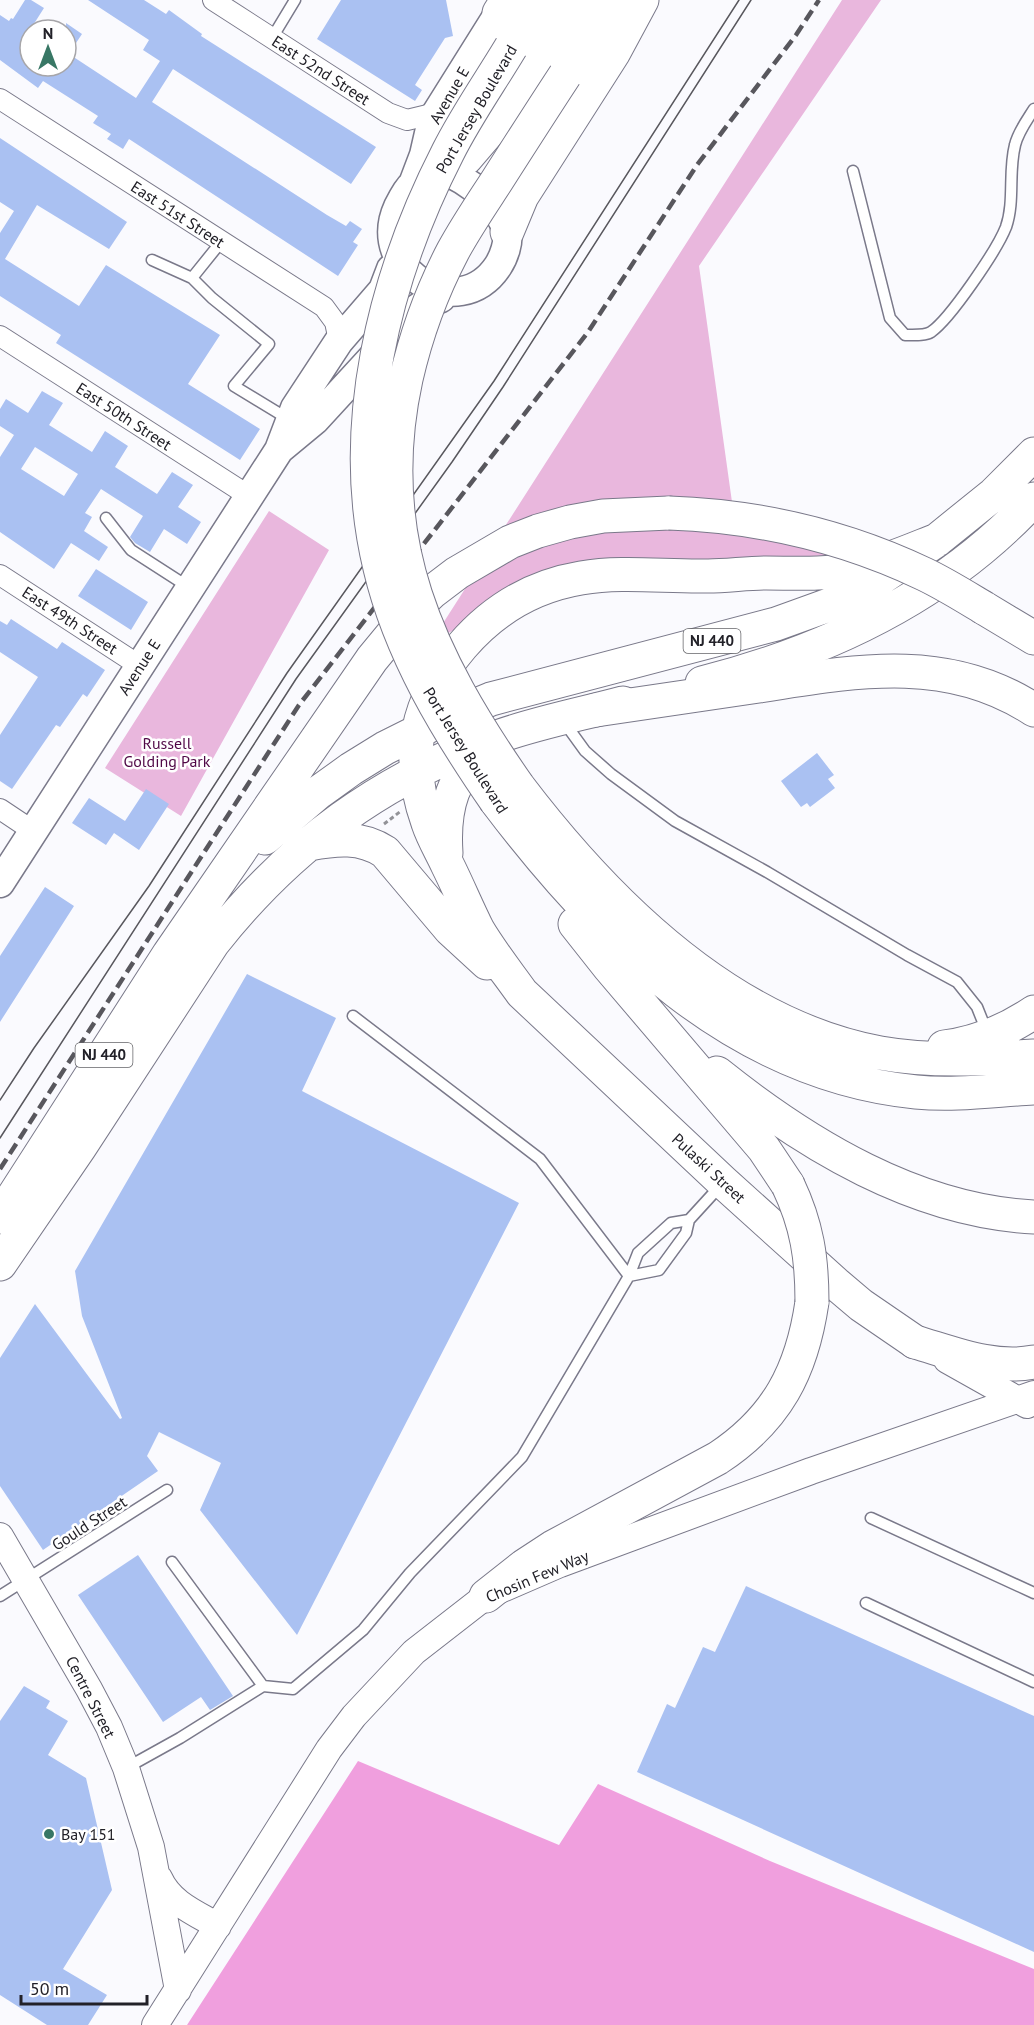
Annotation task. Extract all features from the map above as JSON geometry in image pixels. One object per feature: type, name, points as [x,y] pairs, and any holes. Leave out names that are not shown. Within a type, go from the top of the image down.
[{"type":"highway","name":"Port Jersey Boulevard","points":[[542,0],[449,150],[433,182],[395,283],[378,350],[369,420],[368,450],[368,482],[374,540],[389,599],[404,641],[424,684],[447,726],[507,794],[666,944],[702,973],[740,998],[822,1038],[880,1053],[942,1060],[1034,1056]]},
{"type":"highway","points":[[442,171],[466,158],[508,109],[578,0]]},
{"type":"highway","name":"Port Jersey Boulevard","points":[[612,0],[468,225],[439,279],[418,336],[402,399],[395,453],[400,536],[414,591],[448,672],[470,713],[507,794],[552,871],[612,937],[684,998],[752,1040],[811,1067],[893,1089],[942,1092],[1034,1088]]},
{"type":"highway","points":[[508,109],[492,148],[488,168],[487,185],[500,219],[522,196],[614,52],[642,0]]},
{"type":"highway","name":"NJ 440","points":[[0,1217],[169,954],[211,896],[234,868],[261,842],[319,792],[351,769],[418,731],[471,707],[512,693],[776,624],[860,590],[938,540],[994,494],[1034,454]]},
{"type":"highway","name":"NJ 440","points":[[0,1264],[80,1147],[213,943],[258,891],[308,844],[344,816],[417,771],[503,735],[736,674],[851,632],[890,612],[959,569],[985,548],[1034,499]]},
{"type":"highway","points":[[211,896],[372,659],[410,613],[432,592],[483,556],[538,531],[603,516],[669,513],[702,514],[768,523],[864,549],[926,575],[1034,638]]},
{"type":"highway","name":"Pulaski Street","points":[[915,1342],[852,1298],[723,1182],[522,993],[479,931],[427,821],[417,771],[418,731],[431,690],[439,675],[458,651],[473,634],[509,604],[531,593],[581,578],[625,574],[707,576],[829,573],[875,564],[938,540]]},
{"type":"highway","points":[[984,608],[1034,652]]},
{"type":"highway","points":[[458,651],[458,680],[471,707],[503,735]]},
{"type":"highway","points":[[596,710],[838,674],[888,670],[940,673],[968,679],[994,687],[1034,710]]},
{"type":"highway","name":"Pulaski Street","points":[[447,864],[446,819],[455,785],[474,758],[503,735]]},
{"type":"highway","points":[[486,1596],[553,1547],[738,1445],[755,1429],[783,1393],[803,1350],[812,1302],[808,1238],[788,1185],[764,1149],[584,936],[507,794]]},
{"type":"highway","points":[[308,844],[332,839],[355,840],[377,846],[386,852],[465,944],[522,993]]},
{"type":"highway","points":[[880,1053],[947,1047],[989,1035],[1017,1023],[1034,1012]]},
{"type":"highway","points":[[656,1022],[764,1108],[837,1155],[902,1186],[939,1199],[973,1209],[1034,1217]]},
{"type":"highway","points":[[915,1342],[991,1362],[1034,1362]]},
{"type":"main road","name":"Avenue E","points":[[413,184],[424,156],[435,113],[502,4]]},
{"type":"main road","points":[[442,171],[465,181],[500,219],[504,255],[488,278],[464,290],[436,290],[423,285],[403,266],[397,254],[394,241],[394,214],[400,202],[413,184],[442,171]]},
{"type":"main road","name":"Avenue E","points":[[0,883],[279,450],[295,408],[339,341],[383,290],[391,269],[394,241]]},
{"type":"main road","name":"Avenue E","points":[[279,450],[315,420],[411,312],[464,290]]},
{"type":"street","name":"East 52nd Street","points":[[213,0],[398,118],[417,119],[435,113]]},
{"type":"street","name":"East 51st Street","points":[[0,99],[324,307],[335,322],[339,341]]},
{"type":"street","name":"East 50th Street","points":[[0,336],[249,496]]},
{"type":"street","name":"East 49th Street","points":[[0,575],[140,666]]},
{"type":"street","points":[[0,809],[33,831]]},
{"type":"street","name":"Pulaski Street","points":[[915,1342],[1028,1401]]},
{"type":"street","name":"Chosin Few Way","points":[[155,2025],[329,1749],[354,1716],[414,1652],[486,1596],[570,1560],[812,1471],[1028,1401]]},
{"type":"street","name":"Centre Street","points":[[0,1536],[89,1689],[109,1727],[126,1768],[140,1808],[156,1870],[178,1990]]},
{"type":"street","name":"Centre Street","points":[[156,1870],[168,1894],[175,1901],[218,1926]]},
{"type":"lane","points":[[272,38],[295,0]]},
{"type":"lane","points":[[853,171],[890,318],[905,335],[929,334],[947,318],[996,246],[1006,226],[1011,199],[1015,145],[1022,127],[1034,109]]},
{"type":"lane","points":[[192,278],[221,242]]},
{"type":"lane","points":[[152,260],[192,278],[212,298],[270,344],[234,386],[290,420]]},
{"type":"lane","points":[[106,518],[131,550],[190,588]]},
{"type":"lane","points":[[562,719],[585,751],[611,774],[675,821],[775,877],[907,956],[957,982],[977,1007],[989,1035]]},
{"type":"lane","points":[[353,1016],[540,1159],[629,1275]]},
{"type":"lane","points":[[629,1275],[659,1270],[686,1233],[689,1220],[723,1182]]},
{"type":"lane","points":[[126,1768],[180,1738],[263,1686],[293,1689],[363,1630],[410,1573],[522,1457],[629,1275],[638,1253],[671,1223],[689,1220]]},
{"type":"lane","name":"Gould Street","points":[[0,1596],[168,1490]]},
{"type":"lane","points":[[871,1518],[1034,1593]]},
{"type":"lane","points":[[172,1562],[263,1686]]},
{"type":"lane","points":[[866,1603],[1034,1682]]},
{"type":"path","points":[[376,830],[402,810]]},
{"type":"green space","points":[[842,0],[881,0],[699,266],[732,502],[842,555],[582,563],[431,642]]},
{"type":"green space","name":"Russell Golding Park","points":[[269,511],[329,550],[181,816],[105,768]]},
{"type":"shaded area","points":[[358,1761],[559,1845],[598,1784],[770,1861],[1034,1969],[1034,2025],[187,2025]]},
{"type":"building","points":[[25,0],[31,0],[44,8],[38,18],[18,18],[18,73],[0,60],[0,15],[9,21],[13,19]]},
{"type":"building","points":[[88,0],[144,0],[166,14],[169,10],[202,34],[201,36],[376,147],[351,184],[173,69],[152,102],[327,215],[346,226],[350,221],[362,229],[353,242],[358,245],[338,276],[129,139],[123,149],[107,139],[111,134],[93,123],[98,116],[43,81],[38,88],[24,78],[78,78],[78,60],[136,98],[160,61],[143,50],[149,40]]},
{"type":"building","points":[[341,0],[446,0],[453,36],[445,38],[415,85],[422,90],[415,101],[317,39]]},
{"type":"building","points":[[0,138],[127,222],[109,249],[37,205],[5,259],[79,306],[106,265],[220,335],[188,384],[260,429],[240,460],[56,343],[61,335],[0,296],[0,233],[14,211],[0,202]]},
{"type":"building","points":[[42,391],[63,403],[49,425],[92,452],[105,431],[128,446],[115,467],[157,494],[172,472],[193,485],[178,507],[201,522],[187,544],[164,529],[150,552],[135,543],[130,537],[143,516],[101,489],[85,513],[92,517],[84,531],[108,547],[99,561],[71,543],[54,569],[0,532],[0,457],[14,435],[0,426],[0,409],[6,399],[28,413]],"holes":[[[35,447],[78,474],[64,496],[21,469]]]},
{"type":"building","points":[[96,569],[148,602],[131,630],[78,596]]},
{"type":"building","points":[[11,619],[57,649],[62,642],[105,670],[87,697],[83,694],[60,727],[56,725],[12,789],[0,781],[0,735],[38,677],[0,652],[0,621],[7,625]]},
{"type":"building","points":[[817,753],[834,775],[828,779],[835,788],[810,807],[807,803],[801,807],[781,781]]},
{"type":"building","points":[[146,789],[169,804],[139,850],[114,833],[106,845],[72,823],[89,798],[125,821]]},
{"type":"building","points":[[45,887],[74,906],[0,1022],[0,956]]},
{"type":"building","points":[[247,974],[336,1018],[302,1091],[519,1203],[297,1635],[200,1510],[221,1463],[159,1432],[147,1456],[158,1471],[43,1550],[0,1486],[0,1358],[35,1304],[120,1419],[122,1418],[82,1316],[75,1271]]},
{"type":"building","points":[[138,1555],[233,1696],[210,1710],[201,1697],[163,1722],[78,1595]]},
{"type":"building","points":[[746,1586],[1034,1716],[1034,1952],[637,1772],[667,1704],[675,1708],[703,1647],[715,1652]]},
{"type":"building","name":"Bay 151","points":[[24,1686],[50,1701],[46,1708],[68,1721],[48,1755],[86,1778],[112,1890],[63,1969],[107,1995],[88,2025],[47,2025],[0,1995],[0,1721]]},
{"type":"tram line","points":[[0,1100],[34,1048],[149,886],[287,673],[494,381],[739,0]]},
{"type":"tram line","points":[[0,1138],[296,679],[503,387],[751,0]]},
{"type":"railway","points":[[0,1169],[299,705],[588,332],[697,165],[796,35],[819,0]]},
{"type":"place","name":"Bay 151","points":[[49,1834]]}]
